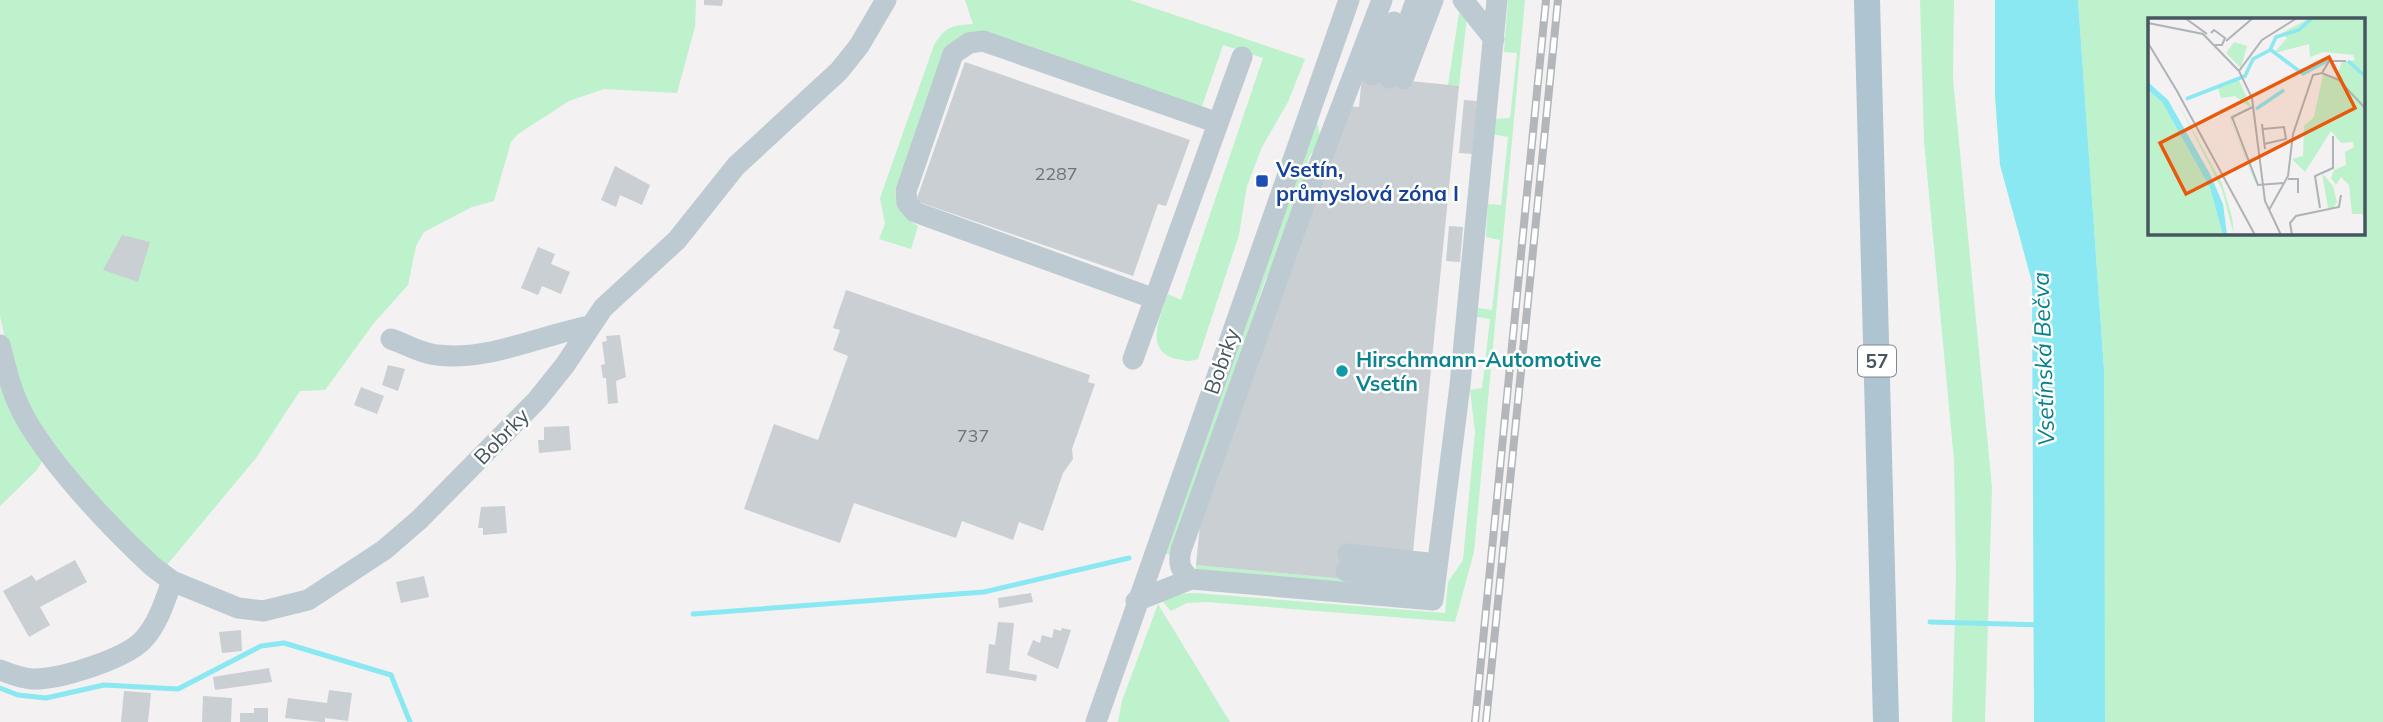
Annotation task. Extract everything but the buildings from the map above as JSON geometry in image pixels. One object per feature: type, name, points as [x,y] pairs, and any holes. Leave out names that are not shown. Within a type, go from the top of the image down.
[{"type":"main road","name":"57","points":[[1867,0],[1886,722]]},
{"type":"street","name":"Bobrky","points":[[0,345],[13,390],[43,446],[129,544],[172,581],[238,608],[263,611],[308,600],[384,550],[420,519],[537,400],[565,365],[603,308],[677,240],[736,166],[839,71],[859,47],[886,0]]},
{"type":"street","name":"Bobrky","points":[[1096,722],[1136,601],[1349,0]]},
{"type":"street","points":[[1191,579],[1183,573],[1179,562],[1181,550],[1308,194],[1382,0]]},
{"type":"street","points":[[1388,77],[1404,0]]},
{"type":"street","points":[[1388,77],[1416,0]]},
{"type":"street","points":[[1388,77],[1433,0]]},
{"type":"street","points":[[1463,0],[1494,39]]},
{"type":"street","points":[[1435,582],[1461,373],[1497,0]]},
{"type":"street","points":[[1155,299],[915,212],[907,203],[906,191],[953,54],[970,43],[983,41],[1219,123]]},
{"type":"street","points":[[1133,359],[1242,57]]},
{"type":"street","points":[[391,339],[433,355],[458,356],[481,354],[589,326]]},
{"type":"street","points":[[1347,563],[1435,582]]},
{"type":"street","points":[[1136,601],[1191,579],[1435,582]]},
{"type":"street","points":[[0,670],[32,679],[53,677],[127,652],[143,641],[153,627],[172,581]]},
{"type":"green space","points":[[0,0],[696,0],[695,27],[677,93],[604,89],[569,101],[518,134],[511,142],[494,201],[472,207],[424,232],[416,246],[408,285],[374,323],[325,390],[300,391],[256,458],[166,566],[160,565],[62,458],[35,419],[14,379],[0,316]]},
{"type":"green space","points":[[965,0],[1130,0],[1305,59],[1288,102],[1262,147],[1247,186],[1239,235],[1198,359],[1177,359],[1160,349],[1157,341],[1158,323],[1168,294],[1181,300],[1263,58],[1223,45],[1201,109],[987,36],[947,47],[895,191],[901,212],[918,226],[911,249],[879,239],[885,224],[880,198],[934,45],[950,28],[973,24]]},
{"type":"green space","points":[[1508,0],[1525,0],[1474,552],[1455,622],[1206,602],[1187,603],[1171,611],[1162,601],[1173,594],[1196,593],[1445,613],[1448,582],[1463,560],[1475,432],[1470,390],[1482,388],[1490,319],[1477,317],[1478,308],[1492,310],[1500,240],[1486,237],[1488,204],[1501,205],[1508,137],[1492,134],[1495,119],[1510,118],[1517,53],[1504,52]]},
{"type":"green space","points":[[1920,0],[1954,0],[1953,79],[1992,488],[1985,722],[1952,722],[1956,577],[1954,460],[1924,141]]},
{"type":"green space","points":[[2078,0],[2383,0],[2383,722],[2104,722],[2104,370]]},
{"type":"green space","points":[[1459,13],[1467,18],[1459,86],[1448,85]]},
{"type":"green space","points":[[1317,120],[1321,143],[1310,155],[1285,229],[1279,260],[1266,278],[1173,555],[1161,553]]},
{"type":"green space","points":[[0,373],[42,461],[37,470],[0,506]]},
{"type":"green space","points":[[1196,565],[1345,579],[1402,590],[1196,569]]},
{"type":"green space","points":[[1158,604],[1230,722],[1118,722],[1122,701]]},
{"type":"water","name":"Vsetínská Bečva","points":[[1995,0],[2078,0],[2104,370],[2105,722],[2034,722],[2032,282],[2000,165],[1995,96]]},
{"type":"waterway","points":[[693,614],[984,592],[1129,558]]},
{"type":"waterway","points":[[1930,622],[2039,625]]},
{"type":"waterway","points":[[0,688],[18,695],[46,698],[104,685],[178,689],[261,646],[284,643],[391,675],[410,722]]},
{"type":"railway","points":[[1475,722],[1546,0]]},
{"type":"railway","points":[[1486,722],[1558,0]]},
{"type":"place","name":"Vsetín, průmyslová zóna I","points":[[1262,181]]},
{"type":"place","name":"Hirschmann-Automotive Vsetín","points":[[1342,371]]}]
